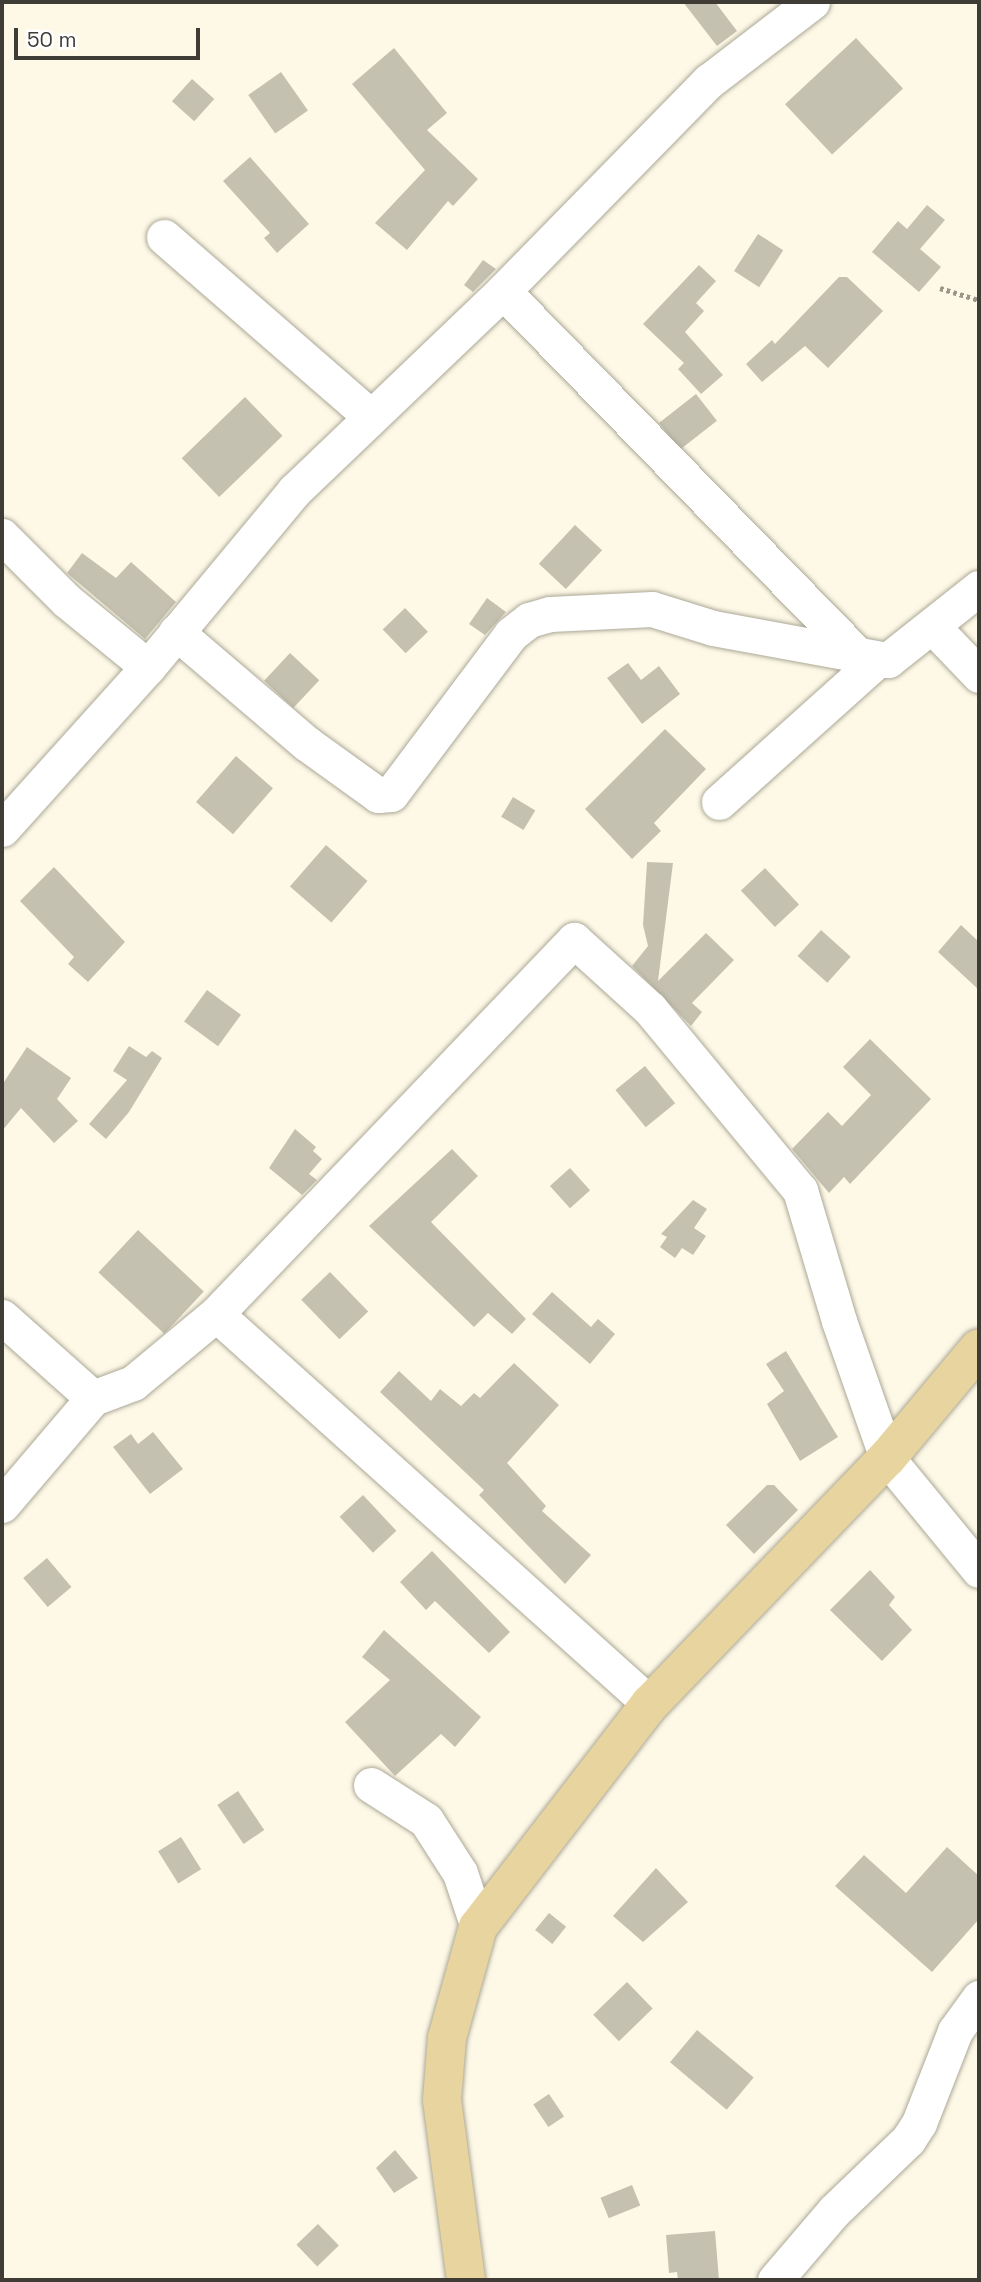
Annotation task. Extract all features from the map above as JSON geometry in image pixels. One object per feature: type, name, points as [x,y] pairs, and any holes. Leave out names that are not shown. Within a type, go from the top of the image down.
[{"type":"main road","points":[[466,2280],[442,2100],[447,2038],[478,1927],[650,1704],[887,1458],[979,1348]]},
{"type":"street","points":[[2,829],[148,667],[293,491],[503,291],[709,81],[812,2]]},
{"type":"street","points":[[164,236],[371,417]]},
{"type":"street","points":[[503,291],[865,655]]},
{"type":"street","points":[[2,536],[67,601],[148,667]]},
{"type":"street","points":[[176,632],[306,743],[378,795],[391,794],[401,786],[511,634],[529,620],[550,614],[652,609],[713,628],[888,660],[979,588]]},
{"type":"street","points":[[932,626],[979,675]]},
{"type":"street","points":[[719,802],[865,655]]},
{"type":"street","points":[[2,1505],[93,1398],[133,1384],[216,1314],[576,939],[650,1009],[800,1190],[839,1321],[887,1458],[979,1570]]},
{"type":"street","points":[[216,1314],[650,1704]]},
{"type":"street","points":[[2,1317],[93,1398]]},
{"type":"street","points":[[371,1785],[426,1820],[460,1873],[478,1927]]},
{"type":"street","points":[[775,2280],[834,2211],[908,2140],[955,2031],[979,1998]]},
{"type":"path","points":[[940,288],[979,300]]},
{"type":"building","points":[[683,2],[715,2],[737,31],[717,46]]},
{"type":"building","points":[[856,38],[903,88],[832,155],[785,104]]},
{"type":"building","points":[[394,48],[447,113],[427,130],[478,179],[453,206],[448,201],[407,250],[375,223],[425,170],[352,84]]},
{"type":"building","points":[[281,72],[308,111],[275,133],[248,95]]},
{"type":"building","points":[[192,79],[214,99],[194,121],[172,101]]},
{"type":"building","points":[[250,157],[309,224],[277,253],[264,238],[270,233],[223,181]]},
{"type":"building","points":[[927,205],[945,220],[920,249],[941,267],[919,292],[872,252],[898,221],[907,229]]},
{"type":"building","points":[[758,234],[783,250],[759,287],[734,271]]},
{"type":"building","points":[[483,260],[496,269],[473,292],[464,285]]},
{"type":"building","points":[[699,265],[716,281],[696,303],[704,311],[685,332],[723,375],[701,394],[678,369],[684,363],[643,324]]},
{"type":"building","points":[[839,277],[847,277],[883,311],[828,368],[805,346],[762,382],[746,364],[772,340],[775,344]]},
{"type":"building","points":[[696,394],[717,421],[680,450],[659,423]]},
{"type":"building","points":[[245,397],[283,436],[219,497],[182,458]]},
{"type":"building","points":[[575,525],[602,550],[566,589],[539,564]]},
{"type":"building","points":[[82,553],[116,578],[131,562],[176,602],[145,639],[67,573]]},
{"type":"building","points":[[487,598],[506,612],[485,635],[469,624]]},
{"type":"building","points":[[405,608],[428,632],[406,653],[383,630]]},
{"type":"building","points":[[290,653],[319,680],[293,708],[264,681]]},
{"type":"building","points":[[628,663],[641,680],[659,666],[680,694],[642,724],[607,678]]},
{"type":"building","points":[[665,729],[706,769],[654,823],[661,831],[632,859],[585,809]]},
{"type":"building","points":[[236,756],[273,788],[233,834],[196,802]]},
{"type":"building","points":[[513,797],[535,810],[523,830],[501,817]]},
{"type":"building","points":[[326,845],[368,881],[331,923],[290,887]]},
{"type":"building","points":[[647,862],[673,863],[658,981],[706,933],[734,960],[692,1003],[702,1012],[691,1026],[632,966],[648,946],[643,925]]},
{"type":"building","points":[[54,867],[125,942],[88,982],[68,964],[74,957],[20,901]]},
{"type":"building","points":[[765,868],[799,905],[775,927],[741,891]]},
{"type":"building","points":[[961,925],[979,942],[979,990],[938,952]]},
{"type":"building","points":[[821,930],[851,957],[827,983],[798,956]]},
{"type":"building","points":[[207,990],[241,1015],[218,1046],[184,1022]]},
{"type":"building","points":[[870,1039],[931,1099],[850,1184],[844,1177],[829,1193],[792,1149],[828,1112],[842,1126],[871,1095],[843,1067]]},
{"type":"building","points":[[129,1046],[146,1057],[152,1051],[162,1058],[129,1112],[106,1139],[89,1124],[127,1080],[113,1071]]},
{"type":"building","points":[[27,1047],[71,1078],[57,1099],[78,1121],[54,1143],[21,1108],[2,1131],[2,1085]]},
{"type":"building","points":[[645,1066],[675,1103],[646,1127],[615,1090]]},
{"type":"building","points":[[295,1129],[316,1147],[313,1151],[322,1159],[309,1174],[317,1180],[302,1195],[269,1168]]},
{"type":"building","points":[[452,1149],[478,1176],[431,1222],[526,1319],[512,1334],[488,1313],[474,1327],[369,1226]]},
{"type":"building","points":[[570,1168],[590,1190],[570,1208],[550,1186]]},
{"type":"building","points":[[693,1200],[707,1209],[694,1228],[706,1236],[693,1255],[682,1248],[675,1258],[660,1247],[667,1237],[661,1234]]},
{"type":"building","points":[[138,1230],[204,1291],[164,1334],[98,1272]]},
{"type":"building","points":[[330,1272],[368,1312],[339,1339],[301,1300]]},
{"type":"building","points":[[552,1292],[591,1327],[598,1319],[615,1334],[590,1364],[532,1314]]},
{"type":"building","points":[[786,1351],[838,1437],[800,1461],[767,1404],[784,1391],[766,1364]]},
{"type":"building","points":[[514,1363],[559,1405],[507,1463],[546,1506],[542,1511],[591,1555],[565,1584],[479,1495],[484,1490],[380,1392],[399,1371],[431,1401],[440,1389],[461,1406],[474,1393],[480,1398]]},
{"type":"building","points":[[153,1432],[183,1469],[150,1494],[113,1447],[131,1434],[138,1444]]},
{"type":"building","points":[[767,1485],[774,1485],[798,1510],[754,1554],[726,1525]]},
{"type":"building","points":[[363,1495],[396,1531],[373,1553],[340,1517]]},
{"type":"building","points":[[432,1551],[510,1632],[489,1653],[435,1601],[426,1610],[400,1582]]},
{"type":"building","points":[[47,1558],[71,1587],[48,1607],[23,1578]]},
{"type":"building","points":[[870,1570],[895,1597],[889,1605],[912,1630],[882,1661],[830,1610]]},
{"type":"building","points":[[384,1630],[481,1717],[455,1747],[441,1734],[395,1776],[345,1722],[390,1680],[362,1657]]},
{"type":"building","points":[[238,1791],[264,1830],[244,1844],[217,1805]]},
{"type":"building","points":[[181,1837],[201,1869],[178,1884],[158,1851]]},
{"type":"building","points":[[947,1847],[979,1876],[979,1919],[932,1972],[835,1886],[864,1855],[906,1893]]},
{"type":"building","points":[[656,1868],[688,1902],[643,1942],[613,1916]]},
{"type":"building","points":[[549,1913],[566,1927],[552,1944],[535,1930]]},
{"type":"building","points":[[627,1982],[653,2009],[619,2041],[593,2015]]},
{"type":"building","points":[[697,2030],[754,2078],[727,2110],[670,2062]]},
{"type":"building","points":[[549,2094],[564,2116],[548,2127],[533,2105]]},
{"type":"building","points":[[395,2150],[418,2178],[394,2193],[376,2168]]},
{"type":"building","points":[[632,2185],[640,2205],[609,2218],[600,2198]]},
{"type":"building","points":[[318,2224],[339,2246],[317,2266],[296,2245]]},
{"type":"building","points":[[715,2231],[719,2280],[678,2280],[677,2272],[669,2273],[666,2235]]}]
